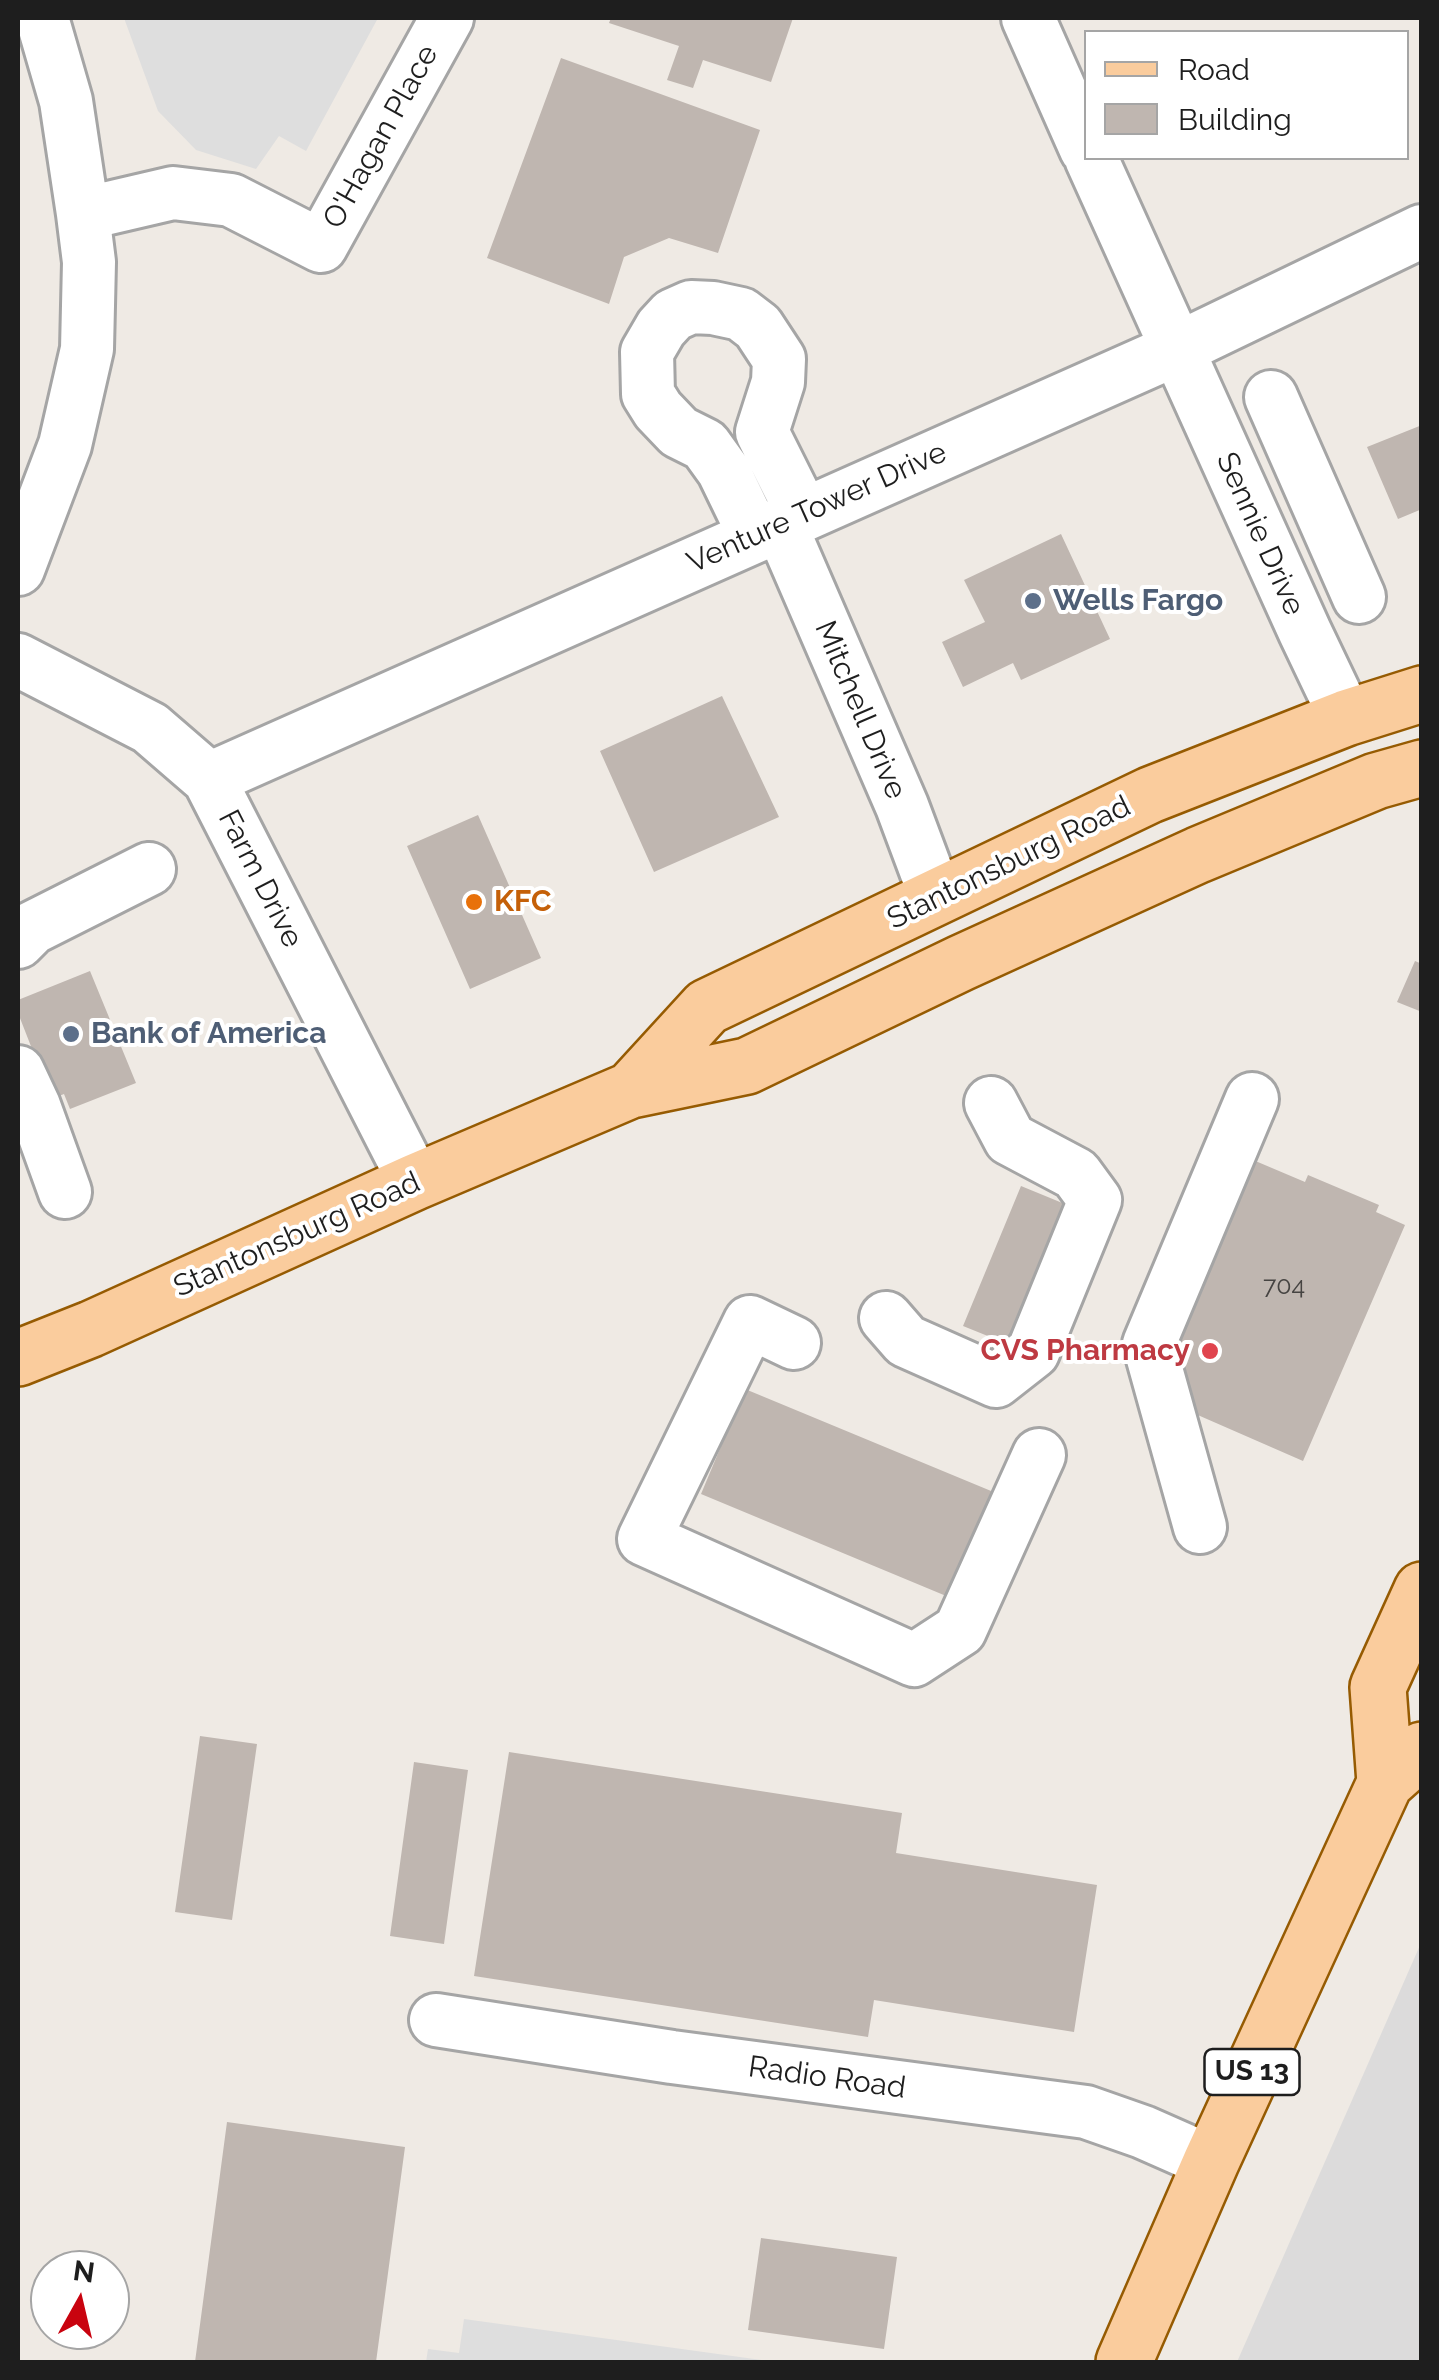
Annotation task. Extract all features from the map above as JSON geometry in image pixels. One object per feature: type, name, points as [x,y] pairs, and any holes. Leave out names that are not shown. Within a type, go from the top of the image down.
[{"type":"main road","name":"Stantonsburg Road","points":[[631,1090],[707,1007],[1150,795],[1346,718],[1422,694]]},
{"type":"main road","name":"Stantonsburg Road","points":[[18,1358],[631,1090],[747,1066],[1198,855],[1376,782],[1422,768]]},
{"type":"main road","name":"US 13","points":[[1124,2362],[1211,2162],[1410,1776],[1378,1687],[1422,1590]]},
{"type":"street","points":[[18,569],[65,445],[86,349],[89,262],[83,214],[66,101],[42,18]]},
{"type":"street","name":"O'Hagan Place","points":[[83,214],[173,194],[230,200],[321,246],[447,18]]},
{"type":"street","points":[[1028,18],[1084,144]]},
{"type":"street","name":"Sennie Drive","points":[[1091,160],[1346,718]]},
{"type":"street","name":"Venture Tower Drive","points":[[210,779],[1177,349],[1422,231]]},
{"type":"street","points":[[1271,397],[1360,597]]},
{"type":"street","name":"Mitchell Drive","points":[[779,525],[902,806],[936,897]]},
{"type":"street","name":"Farm Drive","points":[[18,660],[150,728],[210,779],[415,1182]]},
{"type":"street","points":[[18,942],[32,928],[148,869]]},
{"type":"street","points":[[18,1072],[66,1192]]},
{"type":"street","points":[[1200,1527],[1149,1344],[1252,1099]]},
{"type":"street","points":[[886,1318],[906,1341],[996,1381],[1033,1352],[1094,1200],[1076,1174],[1010,1139],[991,1103]]},
{"type":"street","points":[[794,1343],[750,1322],[644,1539],[914,1660],[960,1630],[1039,1455]]},
{"type":"street","name":"Radio Road","points":[[436,2020],[672,2057],[1086,2112],[1211,2162]]},
{"type":"shaded area","points":[[124,18],[378,18],[306,151],[279,136],[256,169],[196,150],[158,111]]},
{"type":"shaded area","points":[[1421,1943],[1421,2362],[1237,2362]]},
{"type":"shaded area","points":[[464,2319],[776,2362],[426,2362],[428,2349],[459,2353]]},
{"type":"building","points":[[611,18],[793,18],[771,82],[703,60],[693,88],[667,80],[679,46],[609,23]]},
{"type":"building","points":[[561,58],[760,130],[718,253],[669,238],[624,257],[609,304],[487,258]]},
{"type":"building","points":[[1422,425],[1422,509],[1398,519],[1367,447]]},
{"type":"building","name":"Wells Fargo","points":[[1061,534],[1110,639],[1021,680],[1013,663],[963,687],[942,642],[985,622],[964,580]]},
{"type":"building","points":[[722,696],[779,817],[654,872],[600,751]]},
{"type":"building","name":"KFC","points":[[478,815],[541,958],[470,989],[407,846]]},
{"type":"building","points":[[1415,961],[1422,964],[1422,1012],[1397,1002]]},
{"type":"building","name":"Bank of America","points":[[90,971],[136,1083],[70,1109],[64,1094],[18,1112],[34,1054],[18,1013],[18,1000]]},
{"type":"building","name":"CVS Pharmacy","points":[[1246,1157],[1305,1182],[1308,1175],[1379,1205],[1376,1212],[1405,1225],[1303,1461],[1184,1409],[1139,1361]]},
{"type":"building","points":[[1021,1186],[1077,1209],[1020,1349],[963,1326]]},
{"type":"building","points":[[745,1389],[1008,1498],[963,1603],[701,1494]]},
{"type":"building","points":[[200,1736],[257,1744],[232,1920],[175,1912]]},
{"type":"building","points":[[509,1752],[902,1813],[896,1853],[1097,1885],[1074,2032],[874,2000],[868,2037],[474,1976]]},
{"type":"building","points":[[414,1762],[468,1770],[444,1944],[390,1936]]},
{"type":"building","points":[[227,2122],[405,2147],[376,2362],[195,2362]]},
{"type":"building","points":[[761,2238],[897,2257],[884,2349],[748,2330]]},
{"type":"place","name":"Wells Fargo","points":[[1033,601]]},
{"type":"place","name":"KFC","points":[[474,902]]},
{"type":"place","name":"Bank of America","points":[[71,1034]]},
{"type":"place","name":"CVS Pharmacy","points":[[1210,1351]]}]
